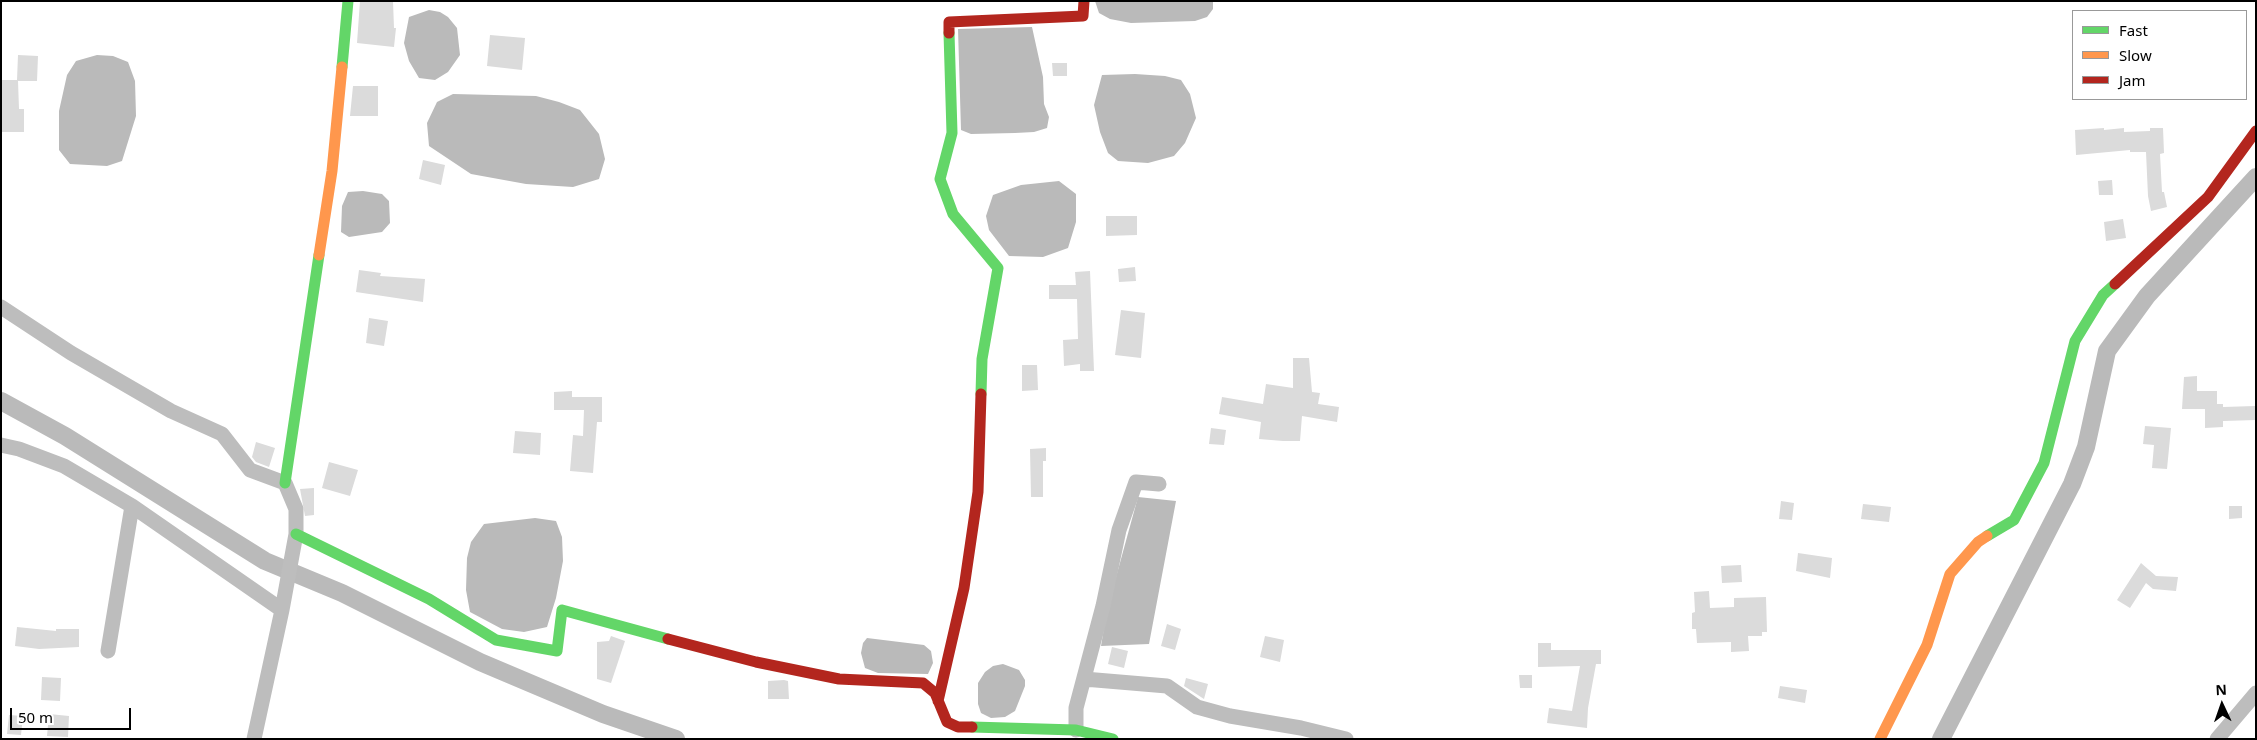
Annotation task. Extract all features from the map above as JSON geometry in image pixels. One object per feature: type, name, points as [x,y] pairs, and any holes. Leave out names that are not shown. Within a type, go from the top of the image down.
[{"type":"street","points":[[254,739],[282,610],[296,534],[296,509],[285,482],[332,171],[348,1]]},
{"type":"street","points":[[938,702],[964,588],[978,492],[982,359],[998,268],[952,214],[940,180],[952,133],[949,22],[1083,16],[1084,1]]},
{"type":"street","points":[[1880,739],[1926,645],[1950,574],[1978,542],[2014,520],[2044,463],[2075,341],[2103,295],[2208,197],[2256,131]]},
{"type":"street","points":[[1,307],[71,353],[163,406],[222,434],[250,470],[285,482]]},
{"type":"street","points":[[1,445],[19,449],[64,466],[132,506],[282,610]]},
{"type":"street","points":[[1076,730],[1076,708],[1103,606],[1119,530],[1136,482],[1159,484]]},
{"type":"street","points":[[108,652],[132,506]]},
{"type":"street","points":[[296,534],[429,599],[496,640],[557,651],[562,610],[756,662],[839,679],[923,684],[935,693],[947,722],[958,727],[1076,730],[1113,739]]},
{"type":"street","points":[[1084,678],[1166,686],[1197,707],[1230,716],[1301,728],[1346,739]]},
{"type":"street","points":[[2217,739],[2256,693]]},
{"type":"shaded area","points":[[1095,1],[1213,1],[1213,9],[1207,17],[1195,21],[1131,23],[1110,19],[1099,13]]},
{"type":"shaded area","points":[[429,10],[440,12],[448,17],[457,28],[460,55],[448,72],[435,80],[419,78],[409,61],[404,43],[409,17]]},
{"type":"shaded area","points":[[1032,27],[1043,77],[1044,104],[1049,117],[1047,128],[1034,132],[1015,133],[971,134],[961,130],[958,29]]},
{"type":"shaded area","points":[[97,55],[113,56],[128,62],[135,81],[136,116],[122,161],[107,166],[70,164],[59,150],[59,111],[67,75],[76,61]]},
{"type":"shaded area","points":[[1135,74],[1165,76],[1181,80],[1190,94],[1196,118],[1185,143],[1174,156],[1148,163],[1118,161],[1108,153],[1100,132],[1094,105],[1102,75]]},
{"type":"shaded area","points":[[453,94],[536,96],[580,110],[599,134],[605,159],[599,179],[573,187],[526,184],[471,174],[429,146],[427,123],[437,102]]},
{"type":"shaded area","points":[[1059,181],[1076,194],[1076,222],[1068,248],[1043,257],[1009,256],[989,230],[986,216],[993,195],[1021,185]]},
{"type":"shaded area","points":[[363,191],[382,194],[389,201],[390,223],[382,232],[349,237],[341,232],[342,206],[348,192]]},
{"type":"shaded area","points":[[1138,497],[1176,501],[1149,644],[1101,646],[1107,610]]},
{"type":"shaded area","points":[[535,518],[556,521],[562,537],[563,561],[556,598],[547,627],[524,632],[502,629],[470,612],[466,590],[467,558],[471,542],[484,524]]},
{"type":"shaded area","points":[[867,638],[924,645],[931,651],[933,663],[928,674],[878,673],[865,668],[861,653],[863,643]]},
{"type":"shaded area","points":[[1003,664],[1019,670],[1025,680],[1025,686],[1015,711],[1005,717],[991,718],[981,713],[978,704],[978,683],[985,672],[993,666]]},
{"type":"building","points":[[360,1],[393,1],[394,28],[396,28],[394,47],[357,43]]},
{"type":"building","points":[[490,35],[525,38],[522,70],[487,66]]},
{"type":"building","points":[[18,55],[38,56],[37,81],[18,81],[19,109],[24,109],[24,132],[1,132],[1,80],[17,80]]},
{"type":"building","points":[[1052,63],[1067,63],[1067,76],[1053,76]]},
{"type":"building","points":[[353,86],[378,86],[378,116],[350,116]]},
{"type":"building","points":[[2104,128],[2104,130],[2124,128],[2124,132],[2150,131],[2150,128],[2163,128],[2164,153],[2160,154],[2162,192],[2164,192],[2167,207],[2151,211],[2148,196],[2146,152],[2130,152],[2130,150],[2076,155],[2075,130]]},
{"type":"building","points":[[423,160],[445,165],[441,185],[419,179]]},
{"type":"building","points":[[2112,180],[2113,195],[2099,195],[2098,181]]},
{"type":"building","points":[[1106,216],[1137,216],[1137,235],[1106,236]]},
{"type":"building","points":[[2123,219],[2126,238],[2106,241],[2104,222]]},
{"type":"building","points":[[1135,267],[1136,281],[1119,282],[1118,269]]},
{"type":"building","points":[[359,270],[381,273],[380,276],[425,279],[423,302],[356,292]]},
{"type":"building","points":[[1090,271],[1094,371],[1080,371],[1080,364],[1064,366],[1063,340],[1078,339],[1077,299],[1049,299],[1049,285],[1076,285],[1075,272]]},
{"type":"building","points":[[1121,310],[1145,313],[1141,358],[1115,355]]},
{"type":"building","points":[[369,318],[388,321],[384,346],[366,343]]},
{"type":"building","points":[[1293,358],[1309,358],[1312,392],[1320,393],[1318,404],[1339,407],[1337,422],[1302,416],[1300,441],[1283,441],[1259,439],[1261,422],[1219,414],[1222,397],[1263,404],[1266,384],[1293,388]]},
{"type":"building","points":[[1022,365],[1037,365],[1038,390],[1022,391]]},
{"type":"building","points":[[2197,376],[2197,391],[2217,391],[2217,404],[2223,404],[2223,407],[2255,406],[2256,420],[2223,421],[2223,427],[2205,428],[2205,409],[2182,409],[2184,377]]},
{"type":"building","points":[[572,391],[572,397],[602,397],[602,422],[597,422],[593,473],[570,471],[573,435],[583,436],[584,410],[554,410],[554,392]]},
{"type":"building","points":[[2145,426],[2171,428],[2167,469],[2152,468],[2154,445],[2143,444]]},
{"type":"building","points":[[1211,428],[1226,430],[1224,445],[1209,444]]},
{"type":"building","points":[[515,431],[541,433],[540,455],[513,453]]},
{"type":"building","points":[[256,442],[275,448],[269,467],[256,462],[252,457]]},
{"type":"building","points":[[1046,448],[1046,461],[1043,461],[1043,497],[1031,497],[1030,449]]},
{"type":"building","points":[[329,462],[358,470],[350,496],[322,488]]},
{"type":"building","points":[[314,488],[314,515],[305,516],[300,489]]},
{"type":"building","points":[[1781,501],[1794,503],[1792,520],[1779,519]]},
{"type":"building","points":[[1863,504],[1891,507],[1889,522],[1861,519]]},
{"type":"building","points":[[2229,506],[2242,506],[2242,518],[2229,519]]},
{"type":"building","points":[[1798,553],[1832,558],[1830,578],[1796,571]]},
{"type":"building","points":[[2141,563],[2156,576],[2178,577],[2176,591],[2153,589],[2146,583],[2130,608],[2117,600]]},
{"type":"building","points":[[1741,565],[1742,582],[1722,583],[1721,566]]},
{"type":"building","points":[[1709,591],[1710,608],[1734,607],[1734,598],[1766,597],[1767,632],[1762,632],[1762,636],[1748,636],[1749,651],[1731,652],[1731,642],[1697,643],[1696,629],[1692,629],[1692,613],[1695,612],[1694,592]]},
{"type":"building","points":[[1167,624],[1181,629],[1175,650],[1161,646]]},
{"type":"building","points":[[17,627],[56,631],[56,629],[79,629],[79,647],[39,649],[15,646]]},
{"type":"building","points":[[611,636],[625,641],[611,683],[597,679],[597,642],[609,641]]},
{"type":"building","points":[[1265,636],[1284,640],[1280,662],[1260,657]]},
{"type":"building","points":[[1538,643],[1551,643],[1551,650],[1601,650],[1601,664],[1596,664],[1588,708],[1587,728],[1547,723],[1549,708],[1572,711],[1580,666],[1538,667]]},
{"type":"building","points":[[1112,647],[1128,651],[1124,668],[1108,664]]},
{"type":"building","points":[[1519,675],[1532,675],[1532,688],[1520,688]]},
{"type":"building","points":[[42,677],[61,678],[60,701],[41,700]]},
{"type":"building","points":[[1186,678],[1208,684],[1204,699],[1184,686]]},
{"type":"building","points":[[768,681],[788,681],[789,699],[768,699]]},
{"type":"building","points":[[1780,686],[1807,690],[1805,703],[1778,698]]},
{"type":"building","points":[[49,714],[69,716],[68,737],[47,736]]},
{"type":"building","points":[[9,715],[23,716],[21,735],[7,734]]},
{"type":"waterway","points":[[1941,739],[2072,484],[2086,447],[2107,351],[2147,296],[2256,177]]},
{"type":"waterway","points":[[1,401],[65,436],[265,561],[342,593],[480,662],[603,714],[676,739]]},
{"type":"traffic: fast","points":[[342,67],[348,1]]},
{"type":"traffic: fast","points":[[949,33],[952,133],[940,179],[953,214],[998,268],[982,359],[981,394]]},
{"type":"traffic: fast","points":[[285,483],[319,255]]},
{"type":"traffic: fast","points":[[1987,536],[2014,520],[2044,463],[2075,341],[2103,295],[2115,284]]},
{"type":"traffic: fast","points":[[296,534],[429,599],[496,640],[557,651],[562,610],[668,639]]},
{"type":"traffic: fast","points":[[972,727],[1076,730],[1113,739]]},
{"type":"traffic: slow","points":[[319,255],[332,171],[342,67]]},
{"type":"traffic: slow","points":[[1880,739],[1927,645],[1950,574],[1978,542],[1987,536]]},
{"type":"traffic: jam","points":[[949,33],[949,22],[1083,16],[1084,1]]},
{"type":"traffic: jam","points":[[2115,284],[2208,197],[2256,131]]},
{"type":"traffic: jam","points":[[938,701],[964,588],[978,492],[981,394]]},
{"type":"traffic: jam","points":[[668,639],[756,662],[839,679],[923,683],[935,693],[947,722],[958,727],[972,727]]}]
